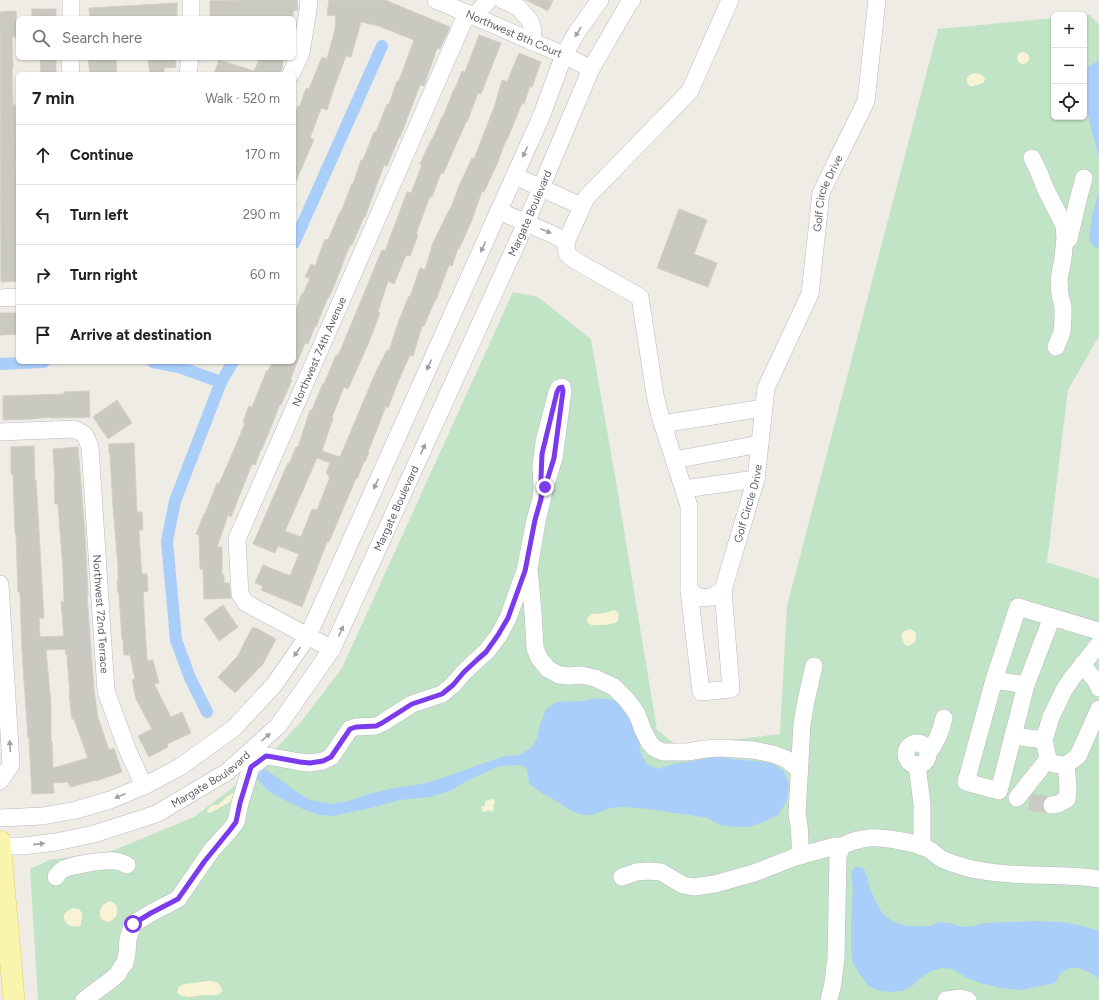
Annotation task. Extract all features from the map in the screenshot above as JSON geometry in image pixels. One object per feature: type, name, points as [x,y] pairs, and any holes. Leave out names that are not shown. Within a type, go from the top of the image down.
[{"type":"main road","points":[[0,841],[14,1000]]},
{"type":"street","points":[[70,16],[71,0]]},
{"type":"street","points":[[191,0],[191,16]]},
{"type":"street","points":[[292,72],[301,53],[308,10],[308,0]]},
{"type":"street","name":"Northwest 8th Court","points":[[436,0],[564,55],[591,69]]},
{"type":"street","name":"Northwest 74th Avenue","points":[[332,649],[246,603],[240,594],[237,539],[471,15],[489,0]]},
{"type":"street","points":[[503,0],[520,8],[530,21],[533,30],[532,42]]},
{"type":"street","points":[[0,818],[43,816],[76,810],[110,800],[144,786],[180,767],[234,728],[274,685],[308,636],[544,110],[564,55],[577,32],[600,0]]},
{"type":"street","name":"Margate Boulevard","points":[[0,846],[23,846],[56,842],[94,834],[156,814],[227,772],[278,726],[332,649],[526,223],[591,69],[628,4],[632,0]]},
{"type":"street","points":[[689,590],[699,598],[712,597],[723,590],[731,689],[701,692],[689,590],[689,506],[662,424],[655,395],[640,297],[576,261],[567,254],[566,242],[581,206],[586,198],[690,91],[730,0]]},
{"type":"street","name":"Golf Circle Drive","points":[[723,590],[756,479],[766,388],[810,294],[821,193],[866,101],[878,0]]},
{"type":"street","points":[[70,60],[71,72]]},
{"type":"street","points":[[188,72],[190,60]]},
{"type":"street","points":[[1032,158],[1064,225],[1065,238],[1063,258]]},
{"type":"street","points":[[514,176],[581,206]]},
{"type":"street","points":[[1056,347],[1062,332],[1063,318],[1059,280],[1063,258],[1084,178]]},
{"type":"street","points":[[499,211],[554,235],[566,242]]},
{"type":"street","points":[[0,298],[16,297]]},
{"type":"street","points":[[84,1000],[112,979],[122,968],[125,963],[128,940],[133,924],[178,899],[204,862],[236,822],[251,767],[266,756],[310,763],[323,761],[331,757],[350,729],[356,727],[376,726],[412,704],[442,694],[486,652],[508,618],[525,571],[535,520],[541,499],[544,442],[557,392],[559,388],[562,387],[563,391],[554,458],[542,500],[529,569],[535,648],[539,658],[548,669],[559,675],[588,676],[596,678],[614,687],[627,700],[637,714],[649,742],[654,748],[663,752],[687,752],[720,748],[753,750],[773,754],[786,760],[800,770]]},
{"type":"street","points":[[662,424],[764,408]]},
{"type":"street","name":"Northwest 72nd Terrace","points":[[0,432],[75,429],[85,435],[90,447],[106,691],[126,749],[144,786]]},
{"type":"street","points":[[674,460],[760,444]]},
{"type":"street","points":[[684,489],[756,479]]},
{"type":"street","points":[[0,584],[12,765],[0,781]]},
{"type":"street","points":[[1048,759],[1023,800],[999,791],[966,782],[994,680],[1018,607],[1099,631]]},
{"type":"street","points":[[999,791],[1026,685],[1052,617]]},
{"type":"street","points":[[1099,644],[1072,678],[1056,706],[1044,740],[1048,759],[1054,764],[1066,765],[1078,756],[1099,709]]},
{"type":"street","points":[[1082,665],[1096,681],[1099,688]]},
{"type":"street","points":[[801,856],[799,834],[794,829],[792,823],[797,814],[802,724],[814,666]]},
{"type":"street","points":[[994,680],[1026,685]]},
{"type":"street","points":[[922,847],[922,759],[934,746],[941,732],[944,718]]},
{"type":"street","points":[[1013,736],[1044,740]]},
{"type":"street","points":[[1052,805],[1058,804],[1067,799],[1068,787],[1066,765]]},
{"type":"street","points":[[622,877],[636,872],[648,871],[661,872],[683,885],[694,887],[715,884],[801,856],[839,848],[851,842],[868,838],[909,842],[928,848],[941,859],[977,870],[1008,874],[1099,879]]},
{"type":"street","points":[[829,1000],[836,958],[839,848]]},
{"type":"street","points":[[56,877],[59,871],[68,867],[97,862],[115,861],[127,865]]},
{"type":"street","points":[[946,1000],[960,998],[968,1000]]},
{"type":"green space","points":[[1087,15],[1090,15],[1099,25],[1099,336],[1068,390],[1047,562],[1099,579],[1099,1000],[38,1000],[30,869],[49,860],[112,851],[194,817],[252,773],[301,722],[342,668],[513,292],[538,297],[591,339],[657,730],[678,746],[780,734],[787,606],[938,29],[1051,18],[1051,120],[1087,120]]},
{"type":"sand","points":[[1021,52],[1025,52],[1029,58],[1025,64],[1021,64],[1017,60],[1017,56]]},
{"type":"sand","points":[[975,73],[982,75],[985,79],[983,83],[970,86],[967,83],[967,79],[969,75]]},
{"type":"sand","points":[[614,610],[619,614],[618,621],[615,623],[591,625],[587,622],[587,618],[592,614],[605,613]]},
{"type":"sand","points":[[911,629],[916,633],[916,638],[914,643],[908,646],[905,645],[902,635],[904,631]]},
{"type":"sand","points":[[233,793],[235,795],[230,802],[210,813],[207,812],[210,807],[218,805]]},
{"type":"sand","points":[[492,799],[495,802],[493,805],[493,811],[491,812],[488,810],[483,812],[482,806],[485,806],[485,801]]},
{"type":"sand","points":[[110,901],[116,905],[117,915],[108,922],[101,919],[100,913],[102,906]]},
{"type":"sand","points":[[73,908],[79,909],[82,913],[81,925],[77,927],[68,925],[64,918],[67,911]]},
{"type":"sand","points":[[214,981],[219,984],[222,991],[220,994],[186,997],[177,992],[179,987],[184,984]]},
{"type":"water","points":[[1099,61],[1099,158],[1087,112],[1087,67]]},
{"type":"water","points":[[1099,192],[1099,248],[1093,246],[1089,240],[1092,216]]},
{"type":"water","points":[[594,698],[616,700],[622,705],[638,736],[641,753],[647,764],[658,769],[669,765],[715,757],[771,763],[784,771],[789,784],[787,801],[778,815],[764,822],[748,827],[720,825],[708,818],[650,809],[621,807],[611,808],[592,815],[583,815],[574,812],[529,784],[527,769],[521,765],[499,766],[450,791],[430,797],[400,800],[332,816],[320,815],[307,811],[288,802],[268,791],[255,776],[265,769],[310,800],[331,804],[349,801],[394,788],[422,784],[501,757],[518,755],[530,749],[537,738],[546,709],[556,702],[584,701]]},
{"type":"water","points":[[855,867],[864,869],[870,888],[882,913],[893,922],[907,926],[931,926],[939,922],[963,927],[984,923],[1035,921],[1062,922],[1099,931],[1099,978],[1081,969],[1072,968],[1067,969],[1062,973],[1055,983],[1021,990],[1001,988],[980,983],[967,978],[952,969],[942,968],[931,971],[912,986],[902,991],[881,991],[868,986],[853,964],[851,951],[853,890],[851,872]]},
{"type":"building","points":[[297,0],[298,10],[293,11],[293,16],[210,16],[210,1]]},
{"type":"building","points":[[329,0],[385,0],[450,27],[440,49],[437,48],[424,86],[420,85],[387,166],[384,165],[365,217],[352,245],[350,245],[334,286],[308,344],[305,343],[290,380],[292,380],[281,405],[280,404],[255,465],[252,464],[231,517],[228,515],[217,547],[222,547],[222,575],[224,575],[224,583],[229,583],[231,598],[204,599],[203,569],[200,569],[199,535],[196,534],[217,483],[219,484],[233,452],[245,423],[243,422],[249,406],[252,407],[267,370],[268,371],[271,364],[296,364],[296,310],[302,293],[303,294],[310,278],[305,277],[311,264],[315,266],[325,239],[328,240],[341,212],[361,160],[363,160],[374,132],[376,132],[387,104],[389,104],[397,81],[399,81],[414,40],[379,26],[361,22],[351,57],[346,56],[327,110],[321,108],[310,138],[314,139],[296,181],[296,111],[298,106],[300,106],[306,88],[309,89],[322,57],[327,59],[335,29],[336,16],[327,15]]},
{"type":"building","points":[[526,0],[553,0],[548,11]]},
{"type":"building","points":[[177,3],[177,16],[90,16],[89,8]]},
{"type":"building","points":[[32,9],[56,9],[56,16],[32,16]]},
{"type":"building","points":[[16,11],[16,16],[16,37],[12,37],[13,105],[15,105],[16,143],[16,281],[1,282],[0,12]]},
{"type":"building","points":[[479,35],[501,43],[481,94],[478,93],[467,122],[443,174],[441,173],[432,197],[430,196],[416,234],[418,235],[410,256],[406,255],[394,284],[388,281],[378,312],[380,313],[369,342],[348,389],[344,387],[332,417],[333,418],[322,451],[340,457],[375,374],[387,350],[389,351],[398,323],[409,296],[410,297],[420,268],[425,270],[433,243],[450,210],[472,158],[474,159],[495,105],[502,80],[507,82],[519,53],[541,62],[532,87],[530,86],[524,104],[522,103],[497,164],[484,192],[482,191],[472,220],[459,249],[458,248],[452,266],[449,265],[436,300],[424,326],[422,326],[413,356],[410,355],[388,408],[386,406],[365,462],[364,461],[357,479],[356,478],[329,542],[327,542],[302,607],[261,590],[263,586],[255,583],[263,565],[290,576],[299,554],[278,546],[275,553],[253,544],[288,463],[289,464],[296,447],[298,447],[310,410],[312,410],[336,355],[338,356],[382,250],[385,251],[407,192],[411,193],[422,165],[420,164],[443,117],[462,71],[465,72]],"holes":[[[317,458],[330,463],[326,473],[329,475],[328,477],[330,477],[317,510],[312,509],[301,537],[285,531]]]},
{"type":"building","points":[[40,60],[56,60],[56,72],[41,72]]},
{"type":"building","points":[[88,60],[116,60],[117,72],[90,72]]},
{"type":"building","points":[[148,60],[175,60],[176,67],[164,68],[164,72],[150,72]]},
{"type":"building","points":[[219,60],[254,71],[259,60],[283,60],[281,72],[215,72]]},
{"type":"building","points":[[679,209],[707,220],[694,254],[717,263],[708,287],[657,268]]},
{"type":"building","points":[[0,313],[16,313],[16,334],[0,335]]},
{"type":"building","points":[[89,391],[90,417],[50,417],[3,420],[3,396],[64,394],[64,392]]},
{"type":"building","points":[[117,400],[132,423],[108,439],[93,417]]},
{"type":"building","points":[[134,443],[137,512],[142,512],[143,530],[139,530],[141,565],[142,574],[147,574],[148,591],[143,592],[147,661],[153,660],[159,683],[154,684],[171,717],[182,712],[191,733],[167,744],[168,747],[149,757],[138,736],[152,729],[136,699],[132,680],[135,679],[130,655],[124,655],[117,582],[118,567],[109,454],[109,444]]},
{"type":"building","points":[[34,446],[44,618],[39,618],[40,637],[64,636],[61,602],[64,602],[63,570],[58,504],[55,504],[53,449],[78,447],[85,534],[87,595],[94,690],[98,718],[109,750],[114,748],[122,772],[96,781],[70,787],[68,782],[53,783],[54,793],[32,794],[22,651],[20,592],[18,592],[13,474],[11,474],[11,447]],"holes":[[[65,649],[72,719],[74,719],[88,758],[53,768],[51,705],[46,650]]]},
{"type":"building","points":[[223,605],[238,627],[219,641],[204,619]]},
{"type":"building","points":[[252,628],[256,628],[276,639],[263,664],[235,693],[218,677],[237,657]]},
{"type":"waterway","points":[[296,239],[382,46]]},
{"type":"waterway","points":[[0,364],[16,363]]},
{"type":"waterway","points":[[163,364],[179,367],[221,382]]},
{"type":"waterway","points":[[207,712],[190,678],[176,640],[167,541],[175,501],[221,382],[232,364]]},
{"type":"tunnel","points":[[1029,802],[1052,805]]},
{"type":"route","points":[[133,924],[178,899],[185,890],[211,851],[236,822],[251,767],[266,756],[310,763],[323,761],[331,757],[350,729],[364,726],[376,726],[412,704],[442,694],[448,690],[464,672],[486,652],[508,618],[525,571],[535,520],[541,499],[542,454],[544,442],[557,392],[559,388],[562,387],[563,391],[554,458],[545,487]]}]
